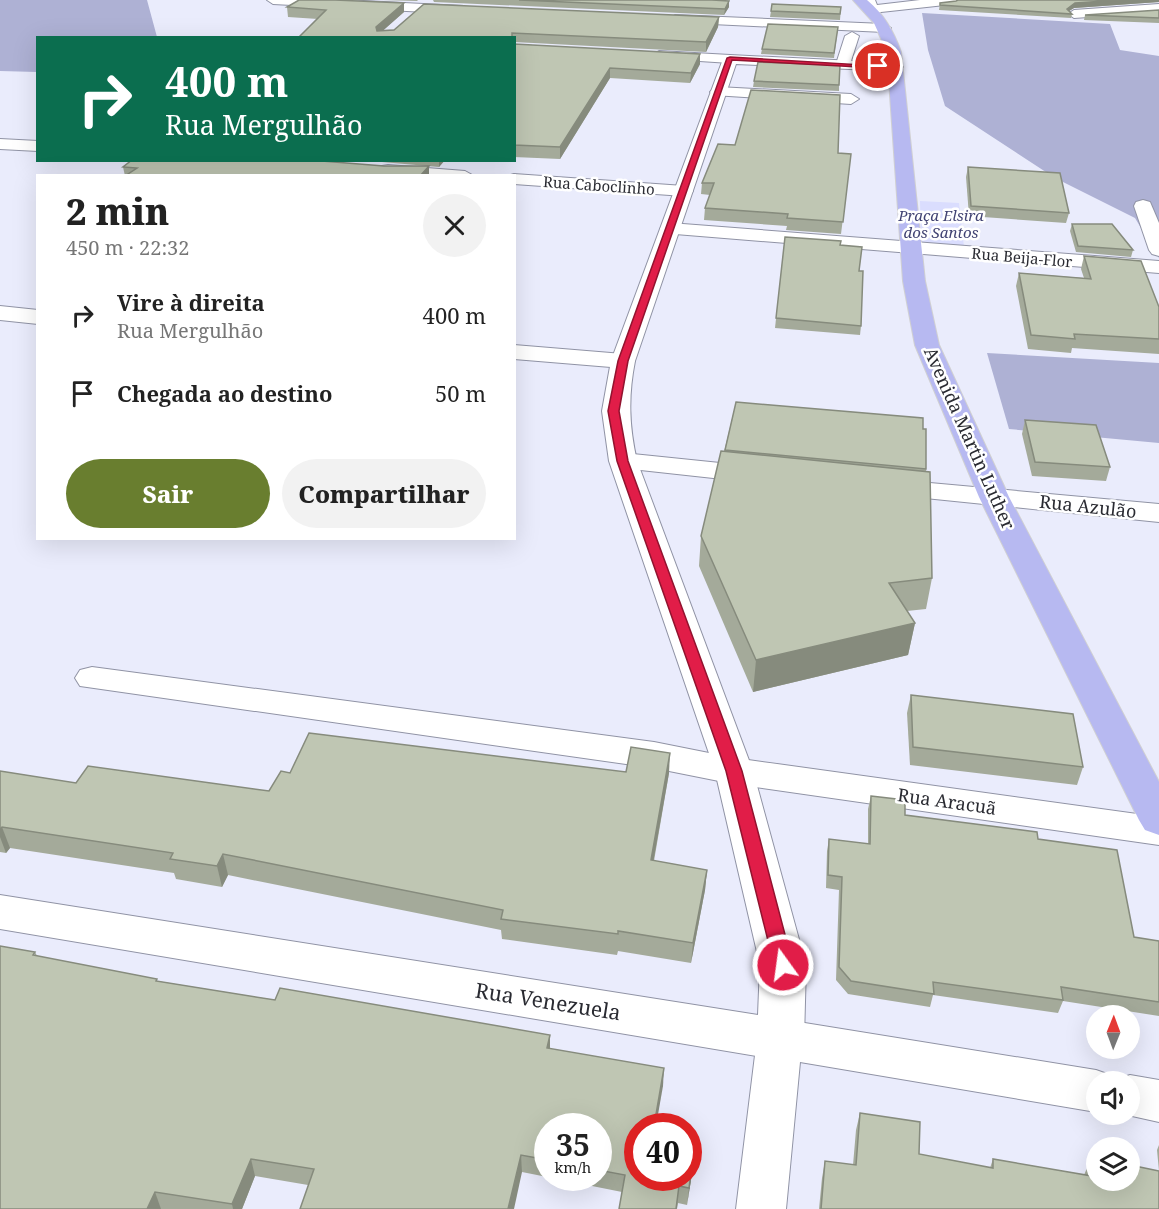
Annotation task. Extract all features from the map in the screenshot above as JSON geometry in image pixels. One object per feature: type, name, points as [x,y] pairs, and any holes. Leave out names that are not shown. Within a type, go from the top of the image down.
[{"type":"main road","name":"Avenida Martin Luther","points":[[872,7],[890,40],[896,67],[914,281],[927,345],[994,497],[1159,820]]},
{"type":"street","points":[[273,0],[425,4],[480,11]]},
{"type":"street","points":[[658,18],[924,4],[954,0]]},
{"type":"street","points":[[1074,14],[1072,10],[1079,4],[1093,0]]},
{"type":"street","points":[[402,23],[425,4]]},
{"type":"street","points":[[1074,14],[1159,8]]},
{"type":"street","points":[[1074,14],[1086,20]]},
{"type":"street","points":[[843,64],[852,36]]},
{"type":"street","points":[[646,54],[896,67]]},
{"type":"street","points":[[730,58],[623,361],[613,411],[623,461],[734,771],[783,965],[780,1039],[761,1209]]},
{"type":"street","points":[[718,92],[851,99]]},
{"type":"street","points":[[0,144],[36,146]]},
{"type":"street","points":[[460,174],[469,162]]},
{"type":"street","points":[[367,169],[444,174]]},
{"type":"street","name":"Rua Caboclinho","points":[[516,179],[684,190]]},
{"type":"street","points":[[1143,206],[1159,250]]},
{"type":"street","name":"Rua Beija-Flor","points":[[670,229],[1159,267]]},
{"type":"street","points":[[0,313],[36,317]]},
{"type":"street","points":[[516,352],[623,361]]},
{"type":"street","points":[[623,461],[785,477]]},
{"type":"street","name":"Rua Azulão","points":[[866,485],[1159,513]]},
{"type":"street","name":"Rua Aracuã","points":[[92,678],[654,756],[734,771],[1159,831]]},
{"type":"street","name":"Rua Venezuela","points":[[0,912],[1086,1088]]},
{"type":"street","points":[[1140,1098],[1159,1101]]},
{"type":"green space","name":"Praça Elsira dos Santos","points":[[920,201],[959,203],[964,247],[921,244]]},
{"type":"shaded area","points":[[0,0],[147,0],[157,36],[36,36],[36,72],[0,71]]},
{"type":"shaded area","points":[[922,13],[1110,24],[1120,50],[1159,56],[1159,258],[1135,218],[1055,178],[945,106],[928,50]]},
{"type":"shaded area","points":[[987,353],[1159,363],[1159,443],[1009,429]]},
{"type":"building","points":[[299,0],[404,3],[376,27],[377,31],[394,30],[424,4],[719,17],[706,42],[512,33],[512,36],[300,36],[326,10],[287,7]]},
{"type":"building","points":[[519,0],[712,0],[729,1],[725,9]]},
{"type":"building","points":[[958,0],[1120,0],[1075,3],[1067,9],[1072,14],[940,5],[940,3]]},
{"type":"building","points":[[772,4],[841,7],[840,14],[771,11]]},
{"type":"building","points":[[1159,10],[1159,18],[1085,15]]},
{"type":"building","points":[[768,24],[838,27],[834,53],[762,49]]},
{"type":"building","points":[[516,44],[700,54],[691,73],[610,68],[560,147],[516,145]]},
{"type":"building","points":[[758,62],[840,65],[839,85],[754,81]]},
{"type":"building","points":[[751,90],[840,95],[838,153],[851,154],[843,222],[787,218],[788,214],[705,208],[714,183],[702,183],[718,144],[735,145]]},
{"type":"building","points":[[129,162],[334,162],[384,166],[429,166],[422,174],[128,174],[137,168],[123,167]]},
{"type":"building","points":[[968,167],[1060,173],[1069,213],[971,206]]},
{"type":"building","points":[[1072,224],[1112,224],[1133,250],[1078,246]]},
{"type":"building","points":[[785,237],[841,241],[840,245],[862,247],[859,271],[863,271],[861,326],[776,318]]},
{"type":"building","points":[[1084,256],[1141,261],[1159,307],[1159,339],[1074,334],[1075,339],[1031,335],[1019,273],[1091,279]]},
{"type":"building","points":[[736,402],[923,418],[923,429],[926,429],[926,469],[725,450]]},
{"type":"building","points":[[1025,420],[1096,425],[1110,467],[1035,462]]},
{"type":"building","points":[[721,451],[930,472],[932,578],[889,583],[915,623],[756,660],[701,536]]},
{"type":"building","points":[[911,695],[1073,714],[1083,767],[913,747]]},
{"type":"building","points":[[309,733],[626,772],[631,747],[670,753],[651,860],[707,870],[693,943],[618,931],[618,934],[501,919],[503,910],[223,854],[217,866],[170,859],[173,853],[2,827],[0,830],[0,771],[76,783],[88,766],[269,791],[281,771],[290,773]]},
{"type":"building","points":[[871,796],[905,800],[905,815],[1037,832],[1038,839],[1117,850],[1134,937],[1159,941],[1159,1002],[1061,987],[1063,1000],[933,982],[934,994],[851,981],[839,967],[842,877],[828,875],[829,839],[870,844]]},
{"type":"building","points":[[0,946],[35,952],[33,955],[157,979],[156,981],[275,1000],[280,988],[550,1035],[547,1048],[664,1068],[656,1113],[624,1113],[624,1175],[612,1173],[612,1113],[534,1113],[534,1157],[521,1155],[508,1209],[300,1209],[314,1169],[251,1159],[232,1204],[155,1192],[147,1209],[0,1209]]},
{"type":"building","points":[[860,1113],[920,1122],[919,1154],[993,1168],[993,1159],[1086,1175],[1086,1191],[1140,1191],[1140,1167],[1159,1171],[1159,1209],[821,1209],[825,1161],[856,1165]]},
{"type":"building","points":[[624,1181],[624,1191],[678,1191],[676,1209],[619,1209]]},
{"type":"route","points":[[783,965],[734,771],[623,461],[613,411],[623,361],[730,58],[878,66]]}]
